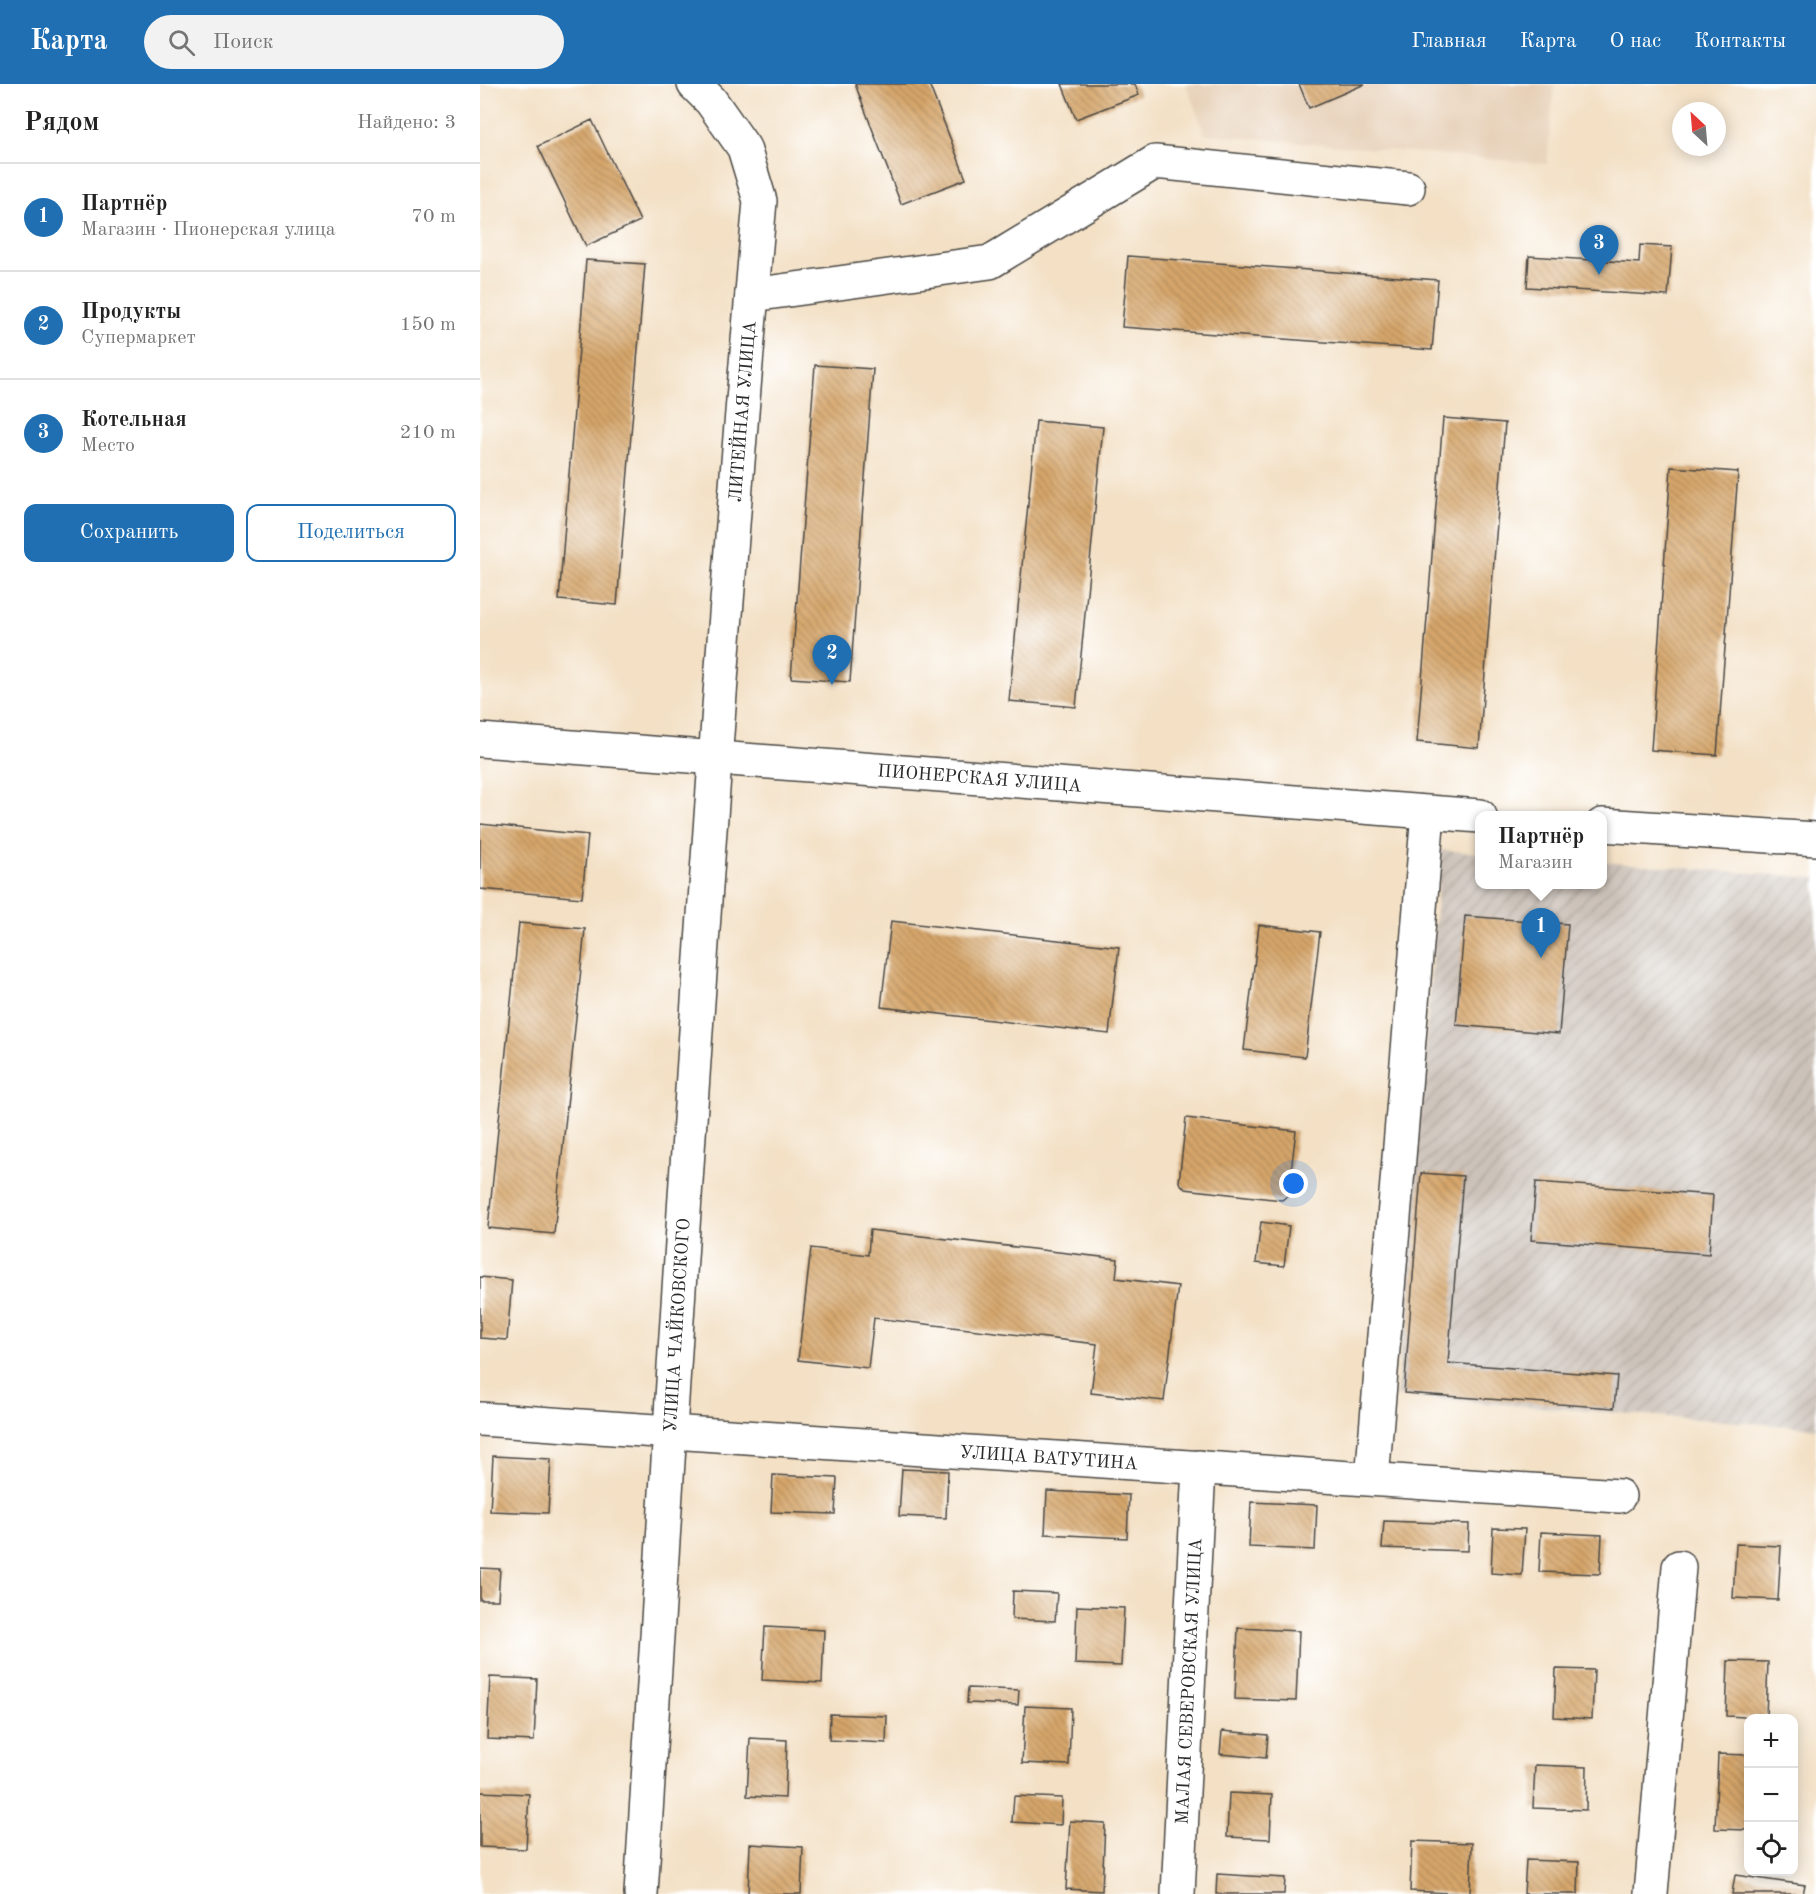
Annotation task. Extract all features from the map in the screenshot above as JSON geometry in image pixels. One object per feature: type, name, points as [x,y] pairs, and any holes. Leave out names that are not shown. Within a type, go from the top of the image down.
[{"type":"street","name":"ЛИТЕЙНАЯ УЛИЦА","points":[[694,84],[711,101],[744,148],[760,201],[716,758]]},
{"type":"street","points":[[752,295],[990,262],[1155,162],[1408,188]]},
{"type":"street","name":"ПИОНЕРСКАЯ УЛИЦА","points":[[480,740],[1475,816]]},
{"type":"street","name":"УЛИЦА ЧАЙКОВСКОГО","points":[[641,1894],[716,758]]},
{"type":"street","points":[[1372,1479],[1428,813]]},
{"type":"street","points":[[1607,825],[1816,839]]},
{"type":"street","name":"УЛИЦА ВАТУТИНА","points":[[480,1419],[1619,1496]]},
{"type":"street","name":"МАЛАЯ СЕВЕРОВСКАЯ УЛИЦА","points":[[1178,1894],[1199,1467]]},
{"type":"street","points":[[1651,1894],[1679,1567]]},
{"type":"shaded area","points":[[1186,84],[1554,84],[1547,164],[1205,134]]},
{"type":"shaded area","points":[[1441,850],[1475,853],[1475,889],[1607,889],[1607,862],[1816,878],[1816,1428],[1397,1396]]},
{"type":"building","points":[[855,84],[929,84],[966,179],[901,204]]},
{"type":"building","points":[[1062,84],[1135,84],[1139,95],[1076,119]]},
{"type":"building","points":[[1299,84],[1365,84],[1309,108]]},
{"type":"building","points":[[592,120],[640,221],[586,246],[538,146]]},
{"type":"building","points":[[1640,245],[1672,247],[1668,296],[1527,287],[1529,256],[1639,263]]},
{"type":"building","points":[[1128,256],[1438,280],[1432,350],[1122,327]]},
{"type":"building","points":[[586,260],[645,264],[617,605],[559,600]]},
{"type":"building","points":[[815,365],[873,369],[850,682],[791,678]]},
{"type":"building","points":[[1443,418],[1505,423],[1479,748],[1417,742]]},
{"type":"building","points":[[1036,421],[1103,427],[1076,707],[1009,701]]},
{"type":"building","points":[[1671,467],[1738,472],[1717,755],[1651,750]]},
{"type":"building","points":[[480,824],[588,835],[582,898],[480,889]]},
{"type":"building","points":[[1465,916],[1568,924],[1559,1034],[1456,1025]]},
{"type":"building","points":[[891,921],[1119,947],[1109,1034],[881,1007]]},
{"type":"building","points":[[519,923],[585,929],[554,1234],[488,1228]]},
{"type":"building","points":[[1259,925],[1320,932],[1305,1057],[1244,1050]]},
{"type":"building","points":[[1186,1118],[1296,1131],[1288,1195],[1282,1200],[1185,1189],[1179,1182]]},
{"type":"building","points":[[1421,1173],[1463,1176],[1448,1363],[1617,1376],[1614,1408],[1404,1393]]},
{"type":"building","points":[[1536,1182],[1713,1195],[1709,1254],[1531,1240]]},
{"type":"building","points":[[1261,1222],[1289,1226],[1284,1266],[1256,1263]]},
{"type":"building","points":[[870,1230],[1118,1259],[1116,1278],[1178,1286],[1164,1401],[1091,1393],[1097,1344],[874,1318],[868,1368],[798,1360],[811,1248],[868,1255]]},
{"type":"building","points":[[480,1277],[512,1280],[507,1340],[480,1338]]},
{"type":"building","points":[[493,1456],[551,1459],[548,1513],[490,1511]]},
{"type":"building","points":[[902,1469],[948,1471],[946,1518],[899,1516]]},
{"type":"building","points":[[773,1475],[837,1478],[835,1514],[771,1512]]},
{"type":"building","points":[[1047,1491],[1129,1495],[1127,1538],[1045,1534]]},
{"type":"building","points":[[1251,1502],[1317,1505],[1315,1550],[1249,1547]]},
{"type":"building","points":[[1384,1521],[1469,1524],[1468,1551],[1382,1548]]},
{"type":"building","points":[[1493,1528],[1525,1529],[1522,1575],[1491,1573]]},
{"type":"building","points":[[1541,1532],[1602,1535],[1600,1574],[1539,1572]]},
{"type":"building","points":[[1736,1544],[1781,1546],[1778,1600],[1733,1598]]},
{"type":"building","points":[[480,1568],[500,1569],[498,1600],[480,1600]]},
{"type":"building","points":[[1013,1591],[1057,1593],[1055,1621],[1012,1619]]},
{"type":"building","points":[[1077,1606],[1124,1608],[1121,1666],[1075,1664]]},
{"type":"building","points":[[765,1627],[824,1630],[822,1683],[762,1680]]},
{"type":"building","points":[[1238,1628],[1299,1631],[1296,1701],[1235,1699]]},
{"type":"building","points":[[1728,1661],[1768,1662],[1766,1714],[1726,1716]]},
{"type":"building","points":[[1556,1669],[1594,1670],[1592,1719],[1554,1717]]},
{"type":"building","points":[[490,1677],[537,1679],[534,1741],[487,1739]]},
{"type":"building","points":[[968,1688],[1019,1690],[1018,1705],[967,1703]]},
{"type":"building","points":[[1025,1706],[1071,1708],[1069,1765],[1022,1763]]},
{"type":"building","points":[[830,1714],[887,1716],[886,1743],[829,1740]]},
{"type":"building","points":[[1222,1731],[1268,1735],[1266,1758],[1220,1754]]},
{"type":"building","points":[[750,1738],[787,1740],[785,1798],[747,1796]]},
{"type":"building","points":[[1718,1754],[1744,1755],[1744,1830],[1715,1829]]},
{"type":"building","points":[[1535,1765],[1587,1767],[1586,1810],[1533,1808]]},
{"type":"building","points":[[480,1792],[529,1794],[526,1849],[480,1847]]},
{"type":"building","points":[[1229,1793],[1272,1795],[1270,1839],[1227,1837]]},
{"type":"building","points":[[1014,1796],[1062,1798],[1061,1825],[1012,1822]]},
{"type":"building","points":[[1070,1821],[1105,1823],[1102,1891],[1066,1889]]},
{"type":"building","points":[[1412,1841],[1472,1843],[1470,1894],[1410,1891]]},
{"type":"building","points":[[750,1844],[803,1847],[801,1894],[748,1894]]},
{"type":"building","points":[[1526,1860],[1579,1862],[1578,1894],[1524,1894]]},
{"type":"building","points":[[1217,1874],[1285,1878],[1284,1894],[1216,1894]]},
{"type":"building","points":[[1735,1875],[1805,1885],[1803,1894],[1732,1894]]},
{"type":"place","name":"Котельная","points":[[1599,275]]},
{"type":"place","name":"Продукты","points":[[832,685]]},
{"type":"place","name":"Партнёр","points":[[1541,958]]}]
